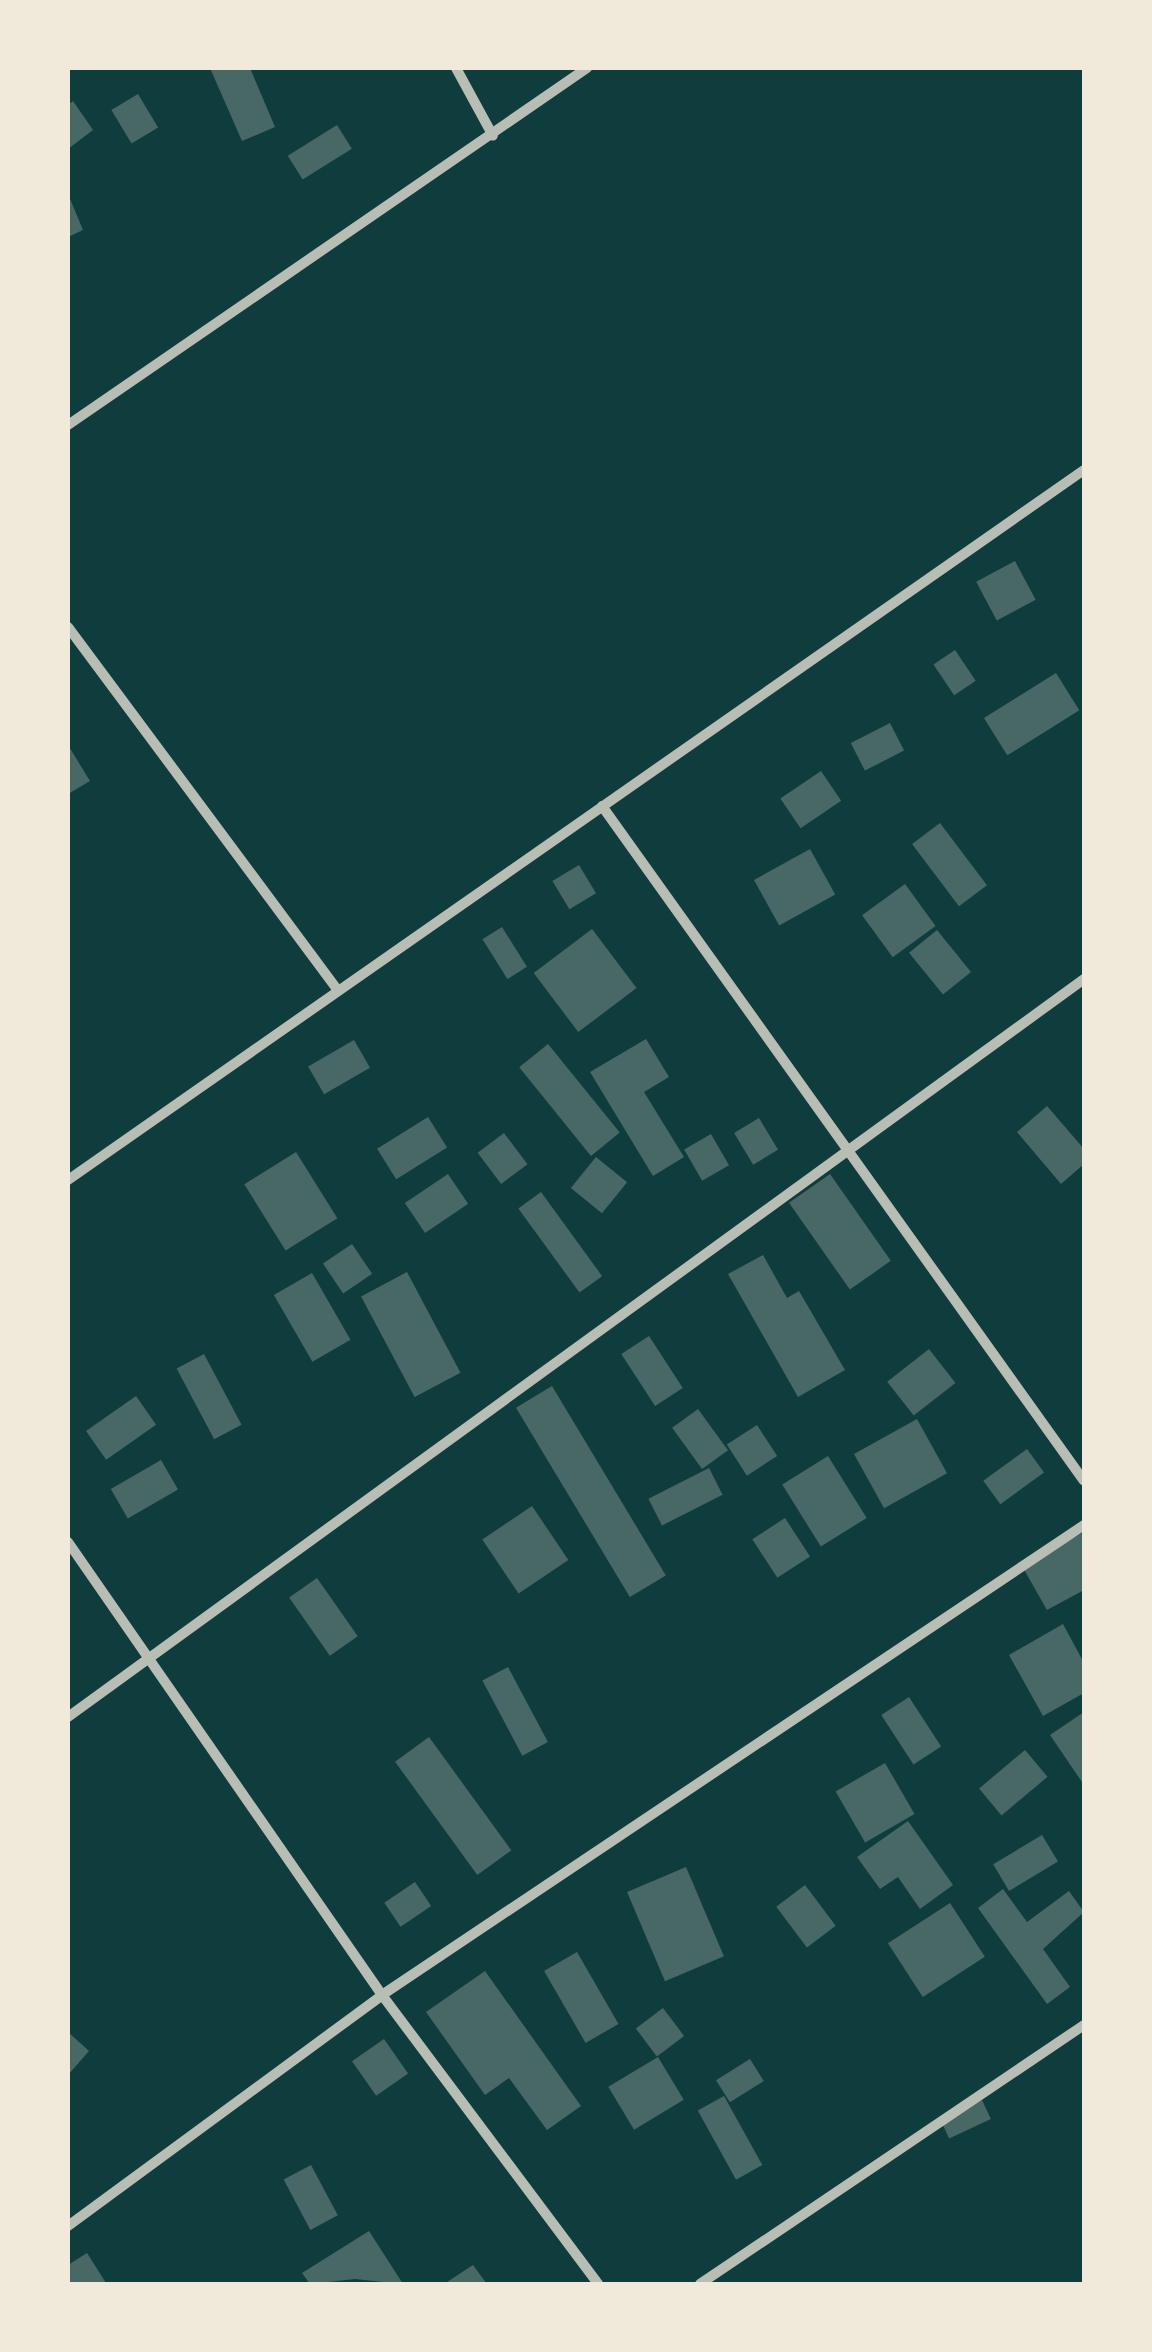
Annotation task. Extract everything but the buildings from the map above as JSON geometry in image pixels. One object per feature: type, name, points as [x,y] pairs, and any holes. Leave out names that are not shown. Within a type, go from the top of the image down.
[{"type":"street","points":[[456,68],[493,136]]},
{"type":"street","points":[[68,425],[587,68]]},
{"type":"street","points":[[68,1180],[1084,470]]},
{"type":"street","points":[[68,627],[338,990]]},
{"type":"street","points":[[602,806],[1084,1481]]},
{"type":"street","points":[[68,1718],[1084,979]]},
{"type":"street","points":[[68,2226],[382,1995],[1084,1525]]},
{"type":"street","points":[[68,1542],[382,1995],[598,2284]]},
{"type":"street","points":[[700,2284],[1084,2025]]}]
